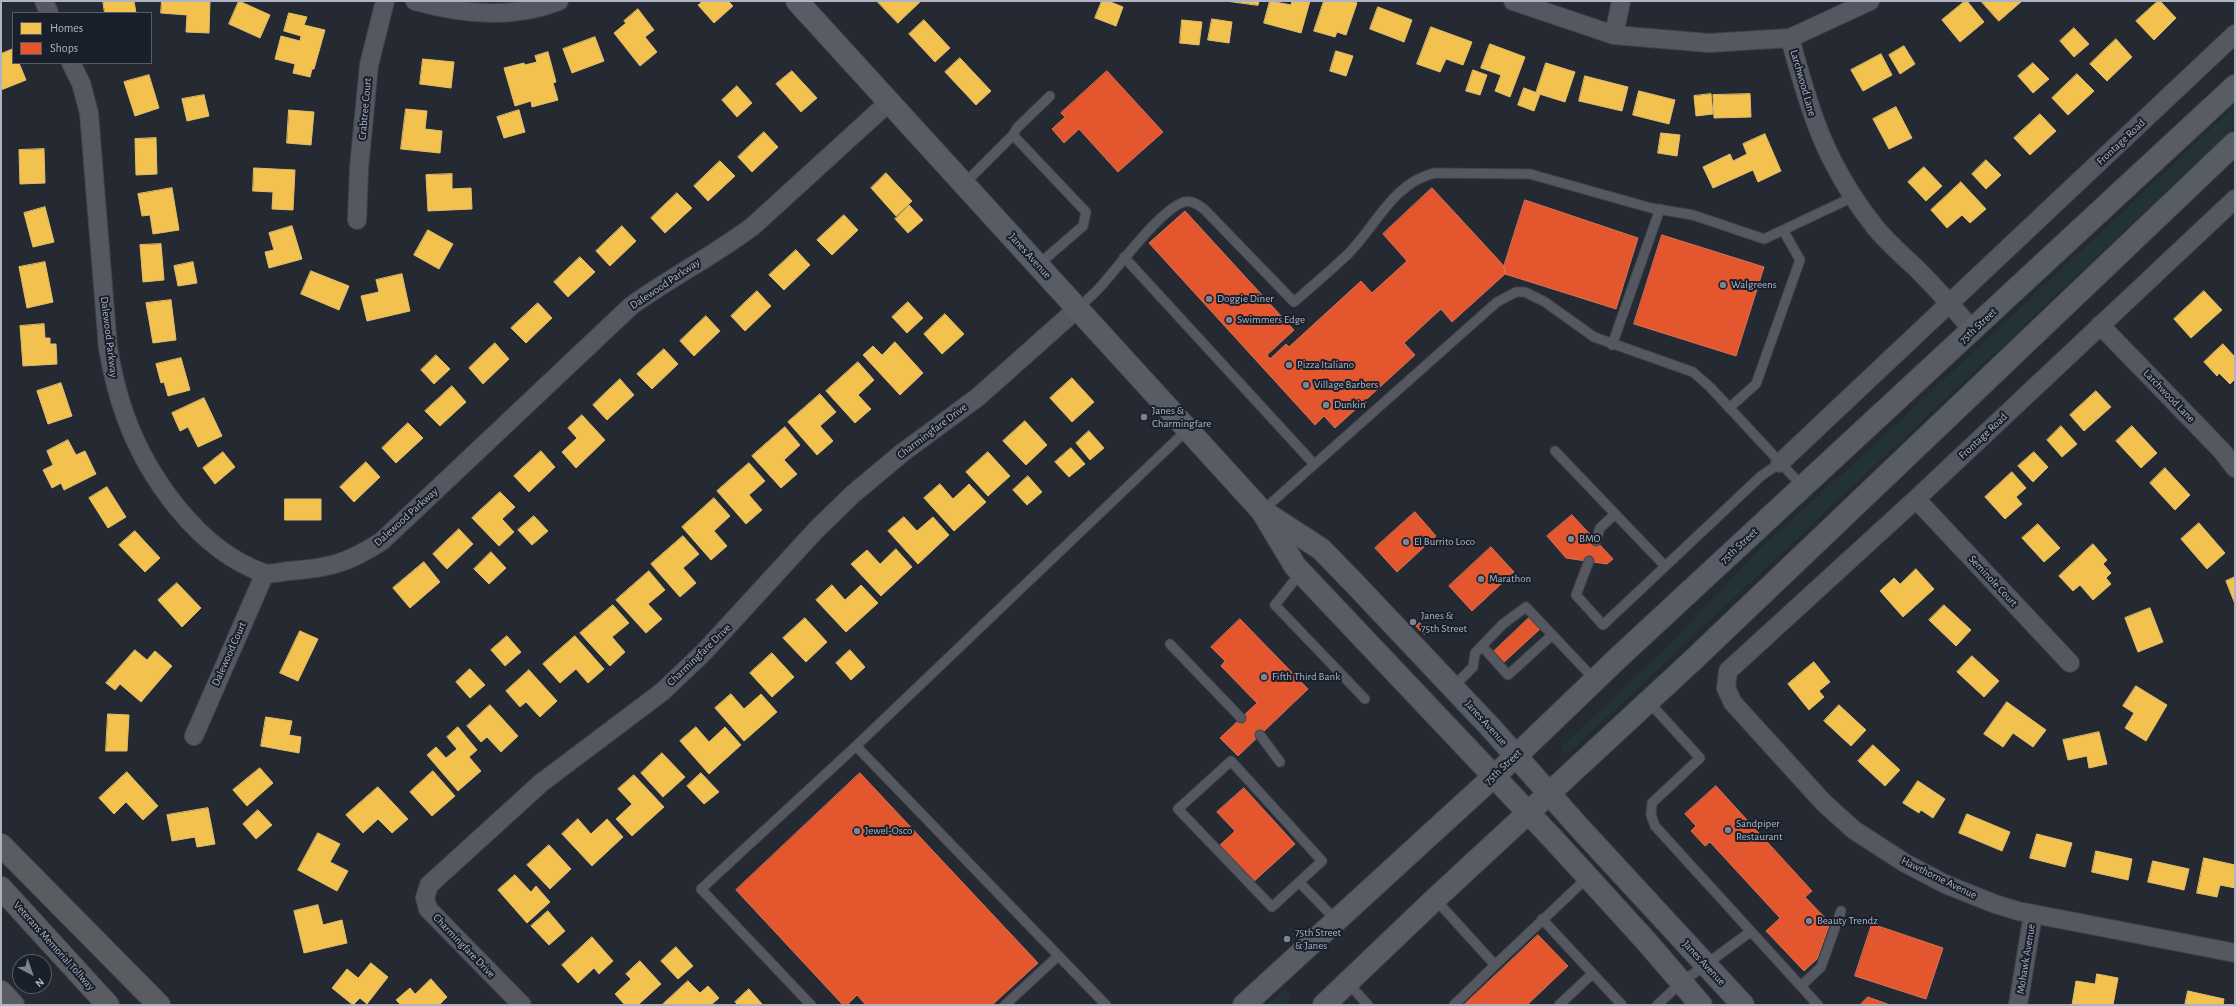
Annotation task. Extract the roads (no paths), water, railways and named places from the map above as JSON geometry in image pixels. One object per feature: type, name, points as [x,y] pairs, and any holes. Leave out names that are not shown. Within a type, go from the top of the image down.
[{"type":"highway","points":[[1,844],[159,1005]]},
{"type":"highway","name":"Veterans Memorial Tollway","points":[[1,888],[108,1005]]},
{"type":"highway","points":[[1,992],[13,1005]]},
{"type":"main road","name":"Janes Avenue","points":[[797,1],[1262,511],[1295,566],[1588,877],[1701,1005]]},
{"type":"main road","name":"75th Street","points":[[1244,1005],[1516,756],[1595,680],[1974,330],[2235,86]]},
{"type":"main road","points":[[1324,1005],[1435,899],[1648,701],[2235,143]]},
{"type":"main road","name":"Janes Avenue","points":[[1262,511],[1321,549],[1453,687],[1743,1005]]},
{"type":"street","points":[[44,1],[49,12]]},
{"type":"street","name":"Crabtree Court","points":[[357,220],[359,168],[369,65],[386,1]]},
{"type":"street","points":[[415,1],[438,7],[480,13],[528,9],[560,1]]},
{"type":"street","name":"Larchwood Lane","points":[[1513,1],[1614,35],[1709,44],[1790,38],[1815,125],[1835,168],[1853,198],[1876,229],[1974,330]]},
{"type":"street","points":[[1614,35],[1621,1]]},
{"type":"street","points":[[1790,38],[1870,1]]},
{"type":"street","name":"Frontage Road","points":[[1780,463],[2235,34]]},
{"type":"street","name":"Dalewood Parkway","points":[[72,64],[82,83],[89,113],[108,348],[115,383],[124,415],[145,461],[179,509],[216,546],[265,573],[324,568],[346,562],[382,542],[632,306],[660,285],[734,241],[753,226],[889,102]]},
{"type":"street","name":"Frontage Road","points":[[1728,671],[1916,499],[2235,199]]},
{"type":"street","name":"Charmingfare Drive","points":[[522,1005],[428,909],[425,898],[429,885],[541,783],[662,692],[710,646],[816,530],[853,494],[902,453],[978,397],[1078,308]]},
{"type":"street","name":"Larchwood Lane","points":[[2100,325],[2222,451],[2235,468]]},
{"type":"street","name":"Seminole Court","points":[[1916,499],[2070,663]]},
{"type":"street","name":"Dalewood Court","points":[[194,736],[265,573]]},
{"type":"street","name":"Hawthorne Avenue","points":[[1728,671],[1726,688],[1733,702],[1824,803],[1854,830],[1905,863],[1952,887],[1995,904],[2033,914],[2235,953]]},
{"type":"street","name":"Mohawk Avenue","points":[[2018,1005],[2033,914]]},
{"type":"lane","points":[[964,184],[1013,135],[1017,128],[1050,96]]},
{"type":"lane","points":[[1013,135],[1086,212],[1083,226],[1038,265]]},
{"type":"lane","points":[[1078,308],[1102,285],[1148,231],[1177,205],[1186,202],[1195,203],[1204,209],[1294,302],[1348,254],[1386,207],[1422,176],[1435,173],[1530,174],[1651,208],[1693,215],[1764,239],[1853,198]]},
{"type":"lane","points":[[1612,345],[1660,209]]},
{"type":"lane","points":[[1729,408],[1756,384],[1800,260],[1783,230]]},
{"type":"lane","points":[[1124,258],[1314,464]]},
{"type":"lane","points":[[1262,511],[1496,302],[1507,295],[1516,292],[1525,292],[1545,302],[1594,338],[1694,372],[1803,487]]},
{"type":"lane","points":[[811,1005],[701,889],[856,746],[1188,429]]},
{"type":"lane","points":[[1555,451],[1665,566]]},
{"type":"lane","points":[[1589,561],[1576,595],[1603,625],[1761,476],[1780,463]]},
{"type":"lane","points":[[1596,541],[1600,528],[1615,514]]},
{"type":"lane","points":[[1301,572],[1274,605],[1365,699]]},
{"type":"lane","points":[[1453,687],[1473,667],[1475,653],[1504,624],[1526,607],[1551,636],[1595,680]]},
{"type":"lane","points":[[1482,646],[1508,675],[1551,636]]},
{"type":"lane","points":[[1170,644],[1241,718]]},
{"type":"lane","points":[[1648,701],[1700,758],[1652,803],[1651,815],[1655,826],[1818,1005]]},
{"type":"lane","points":[[1260,735],[1280,762]]},
{"type":"lane","points":[[856,746],[1106,1005]]},
{"type":"lane","points":[[1231,761],[1322,861],[1299,882],[1272,907],[1178,809],[1231,761]]},
{"type":"lane","points":[[1454,1005],[1588,877]]},
{"type":"lane","points":[[1299,882],[1337,921]]},
{"type":"lane","points":[[1435,899],[1495,965]]},
{"type":"lane","points":[[1800,986],[1821,967],[1841,911]]},
{"type":"lane","points":[[1542,920],[1622,1005]]},
{"type":"lane","points":[[1657,1005],[1682,982],[1750,932]]},
{"type":"lane","points":[[1005,1005],[1058,956]]},
{"type":"lane","points":[[1559,1005],[1592,974]]},
{"type":"lane","points":[[1348,983],[1368,1005]]},
{"type":"place","name":"Walgreens","points":[[1723,285]]},
{"type":"place","name":"Doggie Diner","points":[[1209,299]]},
{"type":"place","name":"Swimmers Edge","points":[[1229,320]]},
{"type":"place","name":"Pizza Italiano","points":[[1289,365]]},
{"type":"place","name":"Village Barbers","points":[[1306,385]]},
{"type":"place","name":"Dunkin'","points":[[1326,405]]},
{"type":"place","name":"Janes & Charmingfare","points":[[1144,417]]},
{"type":"place","name":"BMO","points":[[1571,539]]},
{"type":"place","name":"El Burrito Loco","points":[[1406,542]]},
{"type":"place","name":"Marathon","points":[[1481,579]]},
{"type":"place","name":"Janes & 75th Street","points":[[1413,622]]},
{"type":"place","name":"Fifth Third Bank","points":[[1264,677]]},
{"type":"place","name":"Sandpiper Restaurant","points":[[1728,830]]},
{"type":"place","name":"Jewel-Osco","points":[[857,831]]},
{"type":"place","name":"Beauty Trendz","points":[[1809,921]]},
{"type":"place","name":"75th Street & Janes","points":[[1287,939]]}]
